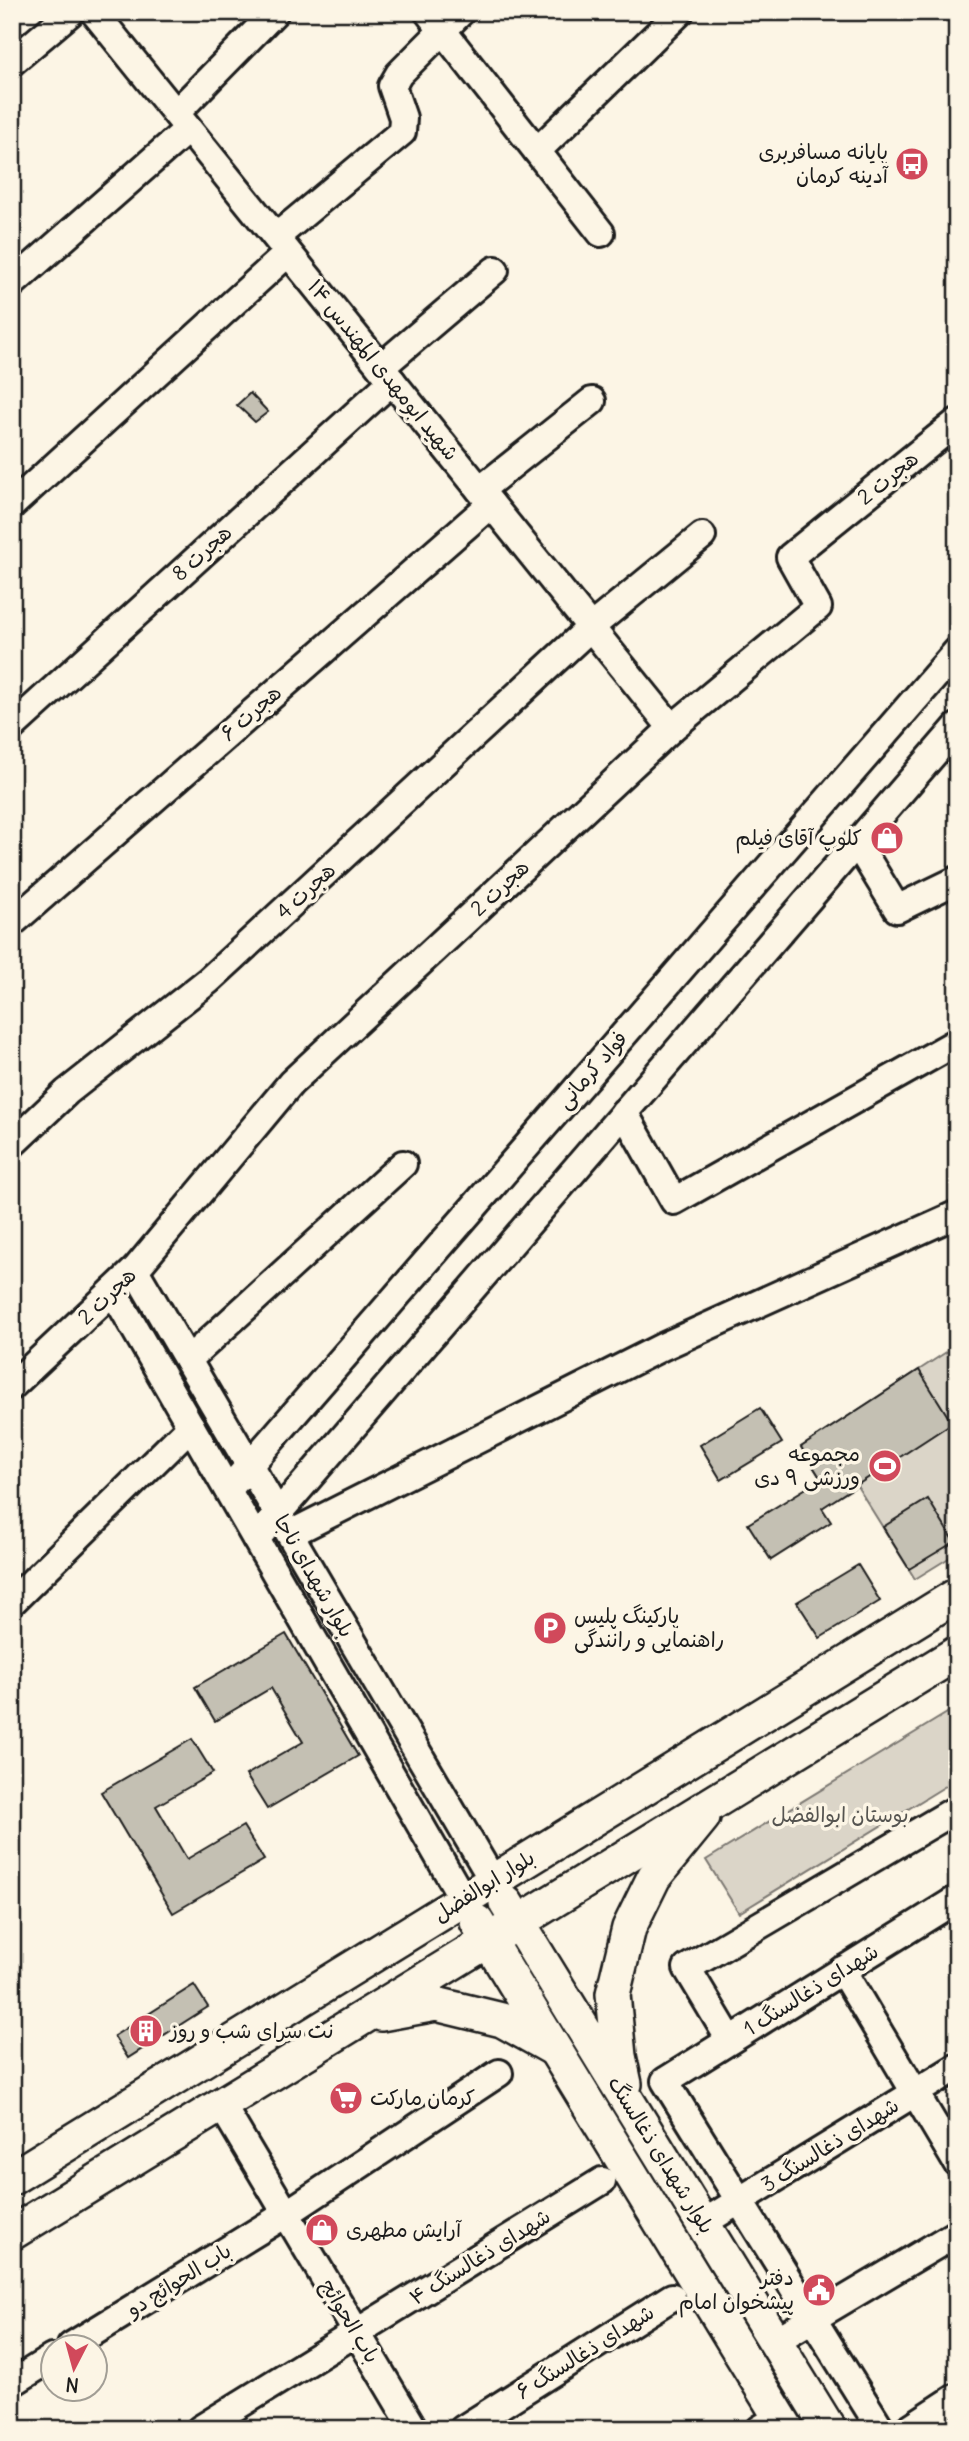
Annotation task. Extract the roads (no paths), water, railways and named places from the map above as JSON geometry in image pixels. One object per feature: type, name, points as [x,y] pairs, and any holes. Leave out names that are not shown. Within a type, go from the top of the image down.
[{"type":"main road","name":"بلوار ابوالفضل","points":[[12,2178],[957,1595]]},
{"type":"main road","points":[[12,2233],[957,1653]]},
{"type":"main road","points":[[629,2103],[619,2056],[613,1994],[629,1928],[654,1877],[719,1798]]},
{"type":"main road","name":"بلوار شهدای ذغالسنگ","points":[[493,1881],[829,2429]]},
{"type":"main road","name":"بلوار شهدای ذغالسنگ","points":[[463,1899],[776,2425]]},
{"type":"main road","points":[[361,2018],[436,2004],[502,2020],[555,2050]]},
{"type":"street","points":[[12,62],[71,12]]},
{"type":"street","name":"شهید ابومهدی المهندس ۱۴","points":[[94,12],[672,728]]},
{"type":"street","points":[[12,284],[182,121],[275,12]]},
{"type":"street","points":[[537,151],[680,12]]},
{"type":"street","points":[[12,505],[402,132],[403,118],[392,86],[444,18],[537,151],[601,233]]},
{"type":"street","name":"هجرت 8","points":[[12,727],[495,270]]},
{"type":"street","name":"هجرت ۶","points":[[12,923],[592,401]]},
{"type":"street","name":"هجرت 2","points":[[12,1386],[135,1270],[291,1083],[672,728],[818,607],[790,557],[957,422]]},
{"type":"street","name":"هجرت 4","points":[[12,1144],[67,1092],[209,980],[591,627],[702,536]]},
{"type":"street","name":"فواد کرمانی","points":[[228,1490],[957,651]]},
{"type":"street","points":[[284,1524],[624,1112],[957,726]]},
{"type":"street","points":[[856,843],[897,909],[957,880]]},
{"type":"street","points":[[624,1112],[674,1201],[957,1042]]},
{"type":"street","points":[[188,1360],[404,1164]]},
{"type":"street","points":[[256,1539],[662,1347],[957,1214]]},
{"type":"street","name":"بلوار شهدای ناجا","points":[[135,1270],[493,1881]]},
{"type":"street","name":"بلوار شهدای ناجا","points":[[113,1291],[463,1899]]},
{"type":"street","points":[[12,1601],[191,1426]]},
{"type":"street","points":[[730,2040],[687,1968],[957,1809]]},
{"type":"street","name":"شهدای ذغالسنگ 1","points":[[740,2200],[666,2081],[957,1899]]},
{"type":"street","points":[[842,1970],[957,2163]]},
{"type":"street","name":"شهدای ذغالسنگ 3","points":[[703,2223],[957,2067]]},
{"type":"street","name":"باب الحوائج دو","points":[[95,2332],[286,2214],[499,2073]]},
{"type":"street","name":"باب الحوائج","points":[[220,2105],[414,2429]]},
{"type":"street","name":"شهدای ذغالسنگ ۴","points":[[200,2429],[602,2181]]},
{"type":"street","points":[[740,2200],[881,2429]]},
{"type":"street","points":[[775,2341],[957,2233]]},
{"type":"street","name":"شهدای ذغالسنگ ۶","points":[[463,2429],[673,2297]]},
{"type":"street","points":[[12,2383],[38,2367]]},
{"type":"street","points":[[908,2429],[957,2397]]},
{"type":"place","name":"پایانه مسافربری آدینه کرمان","points":[[912,164]]},
{"type":"place","name":"کلوپ آقای فیلم","points":[[887,838]]},
{"type":"place","name":"مجموعه ورزشی ۹ دی","points":[[885,1466]]},
{"type":"place","name":"پارکینگ پلیس راهنمایی و رانندگی","points":[[550,1628]]},
{"type":"place","name":"نت سرای شب و روز","points":[[146,2031]]},
{"type":"place","name":"کرمان مارکت","points":[[346,2098]]},
{"type":"place","name":"آرایش مطهری","points":[[322,2230]]},
{"type":"place","name":"دفتر پیشخوان امام","points":[[819,2290]]},
{"type":"park label","name":"بوستان ابوالفضل","points":[[840,1815]]}]
